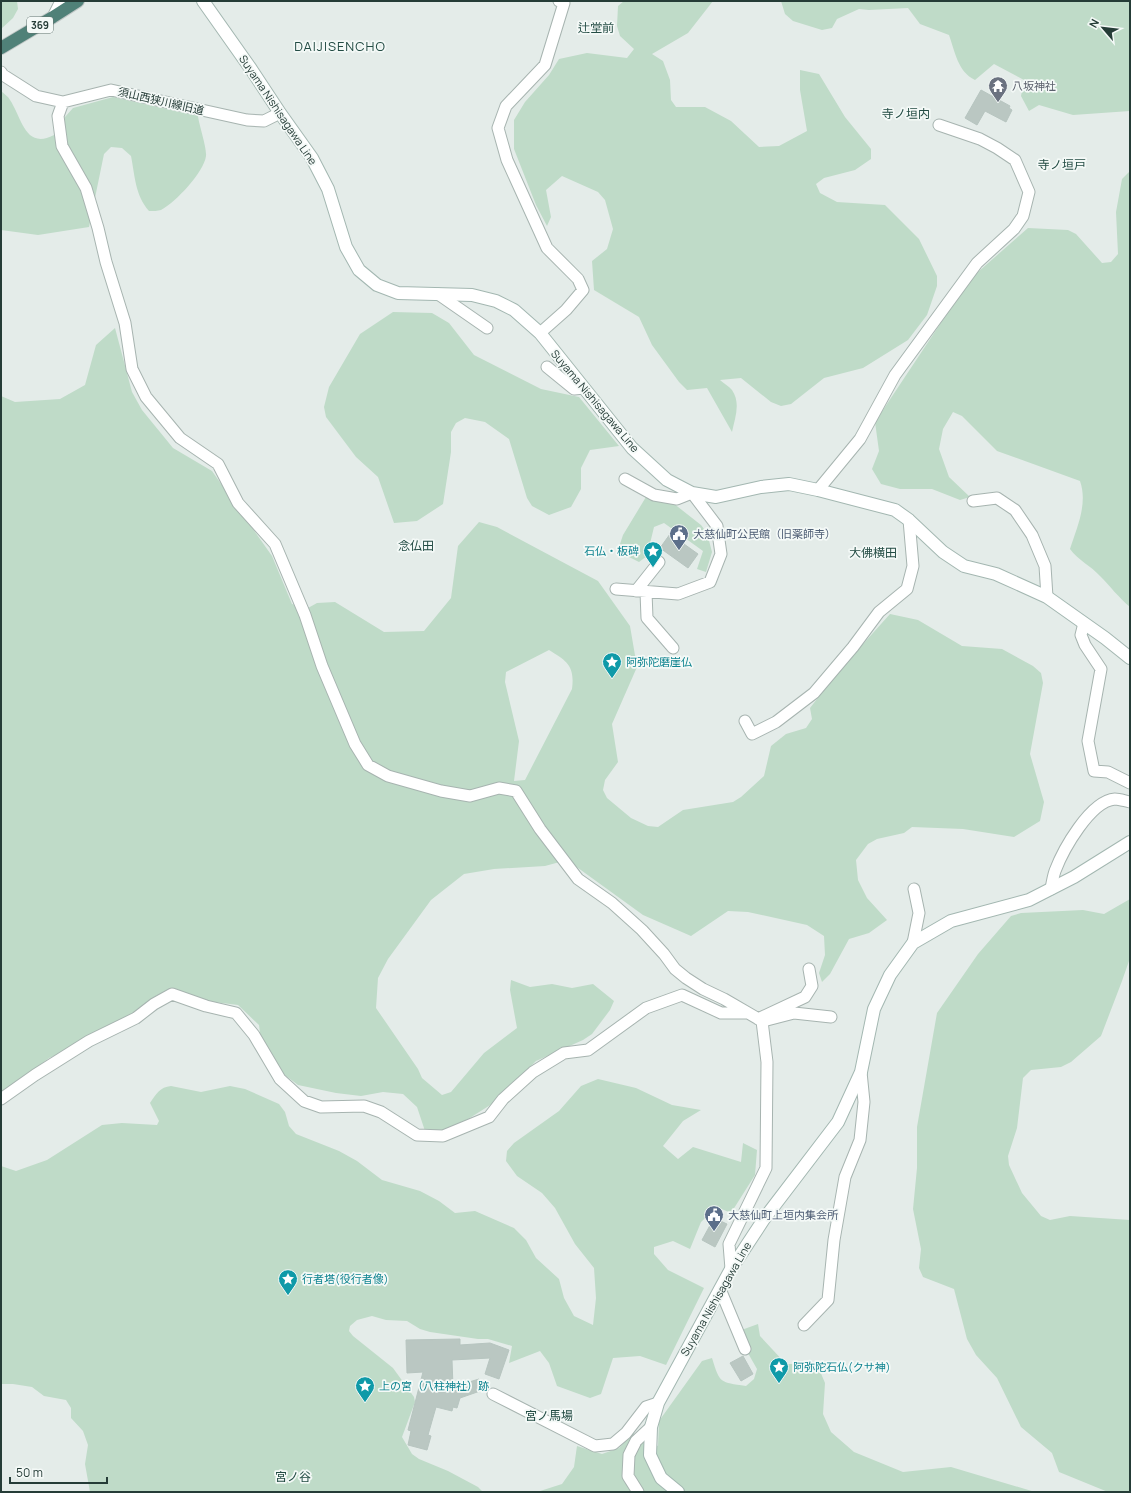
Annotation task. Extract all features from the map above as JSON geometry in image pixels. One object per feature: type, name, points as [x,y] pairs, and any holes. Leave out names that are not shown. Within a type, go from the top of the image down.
[{"type":"highway","name":"369","points":[[1,48],[78,1]]},
{"type":"main road","name":"Suyama Nishisagawa Line","points":[[203,1],[316,164],[328,189],[346,247],[359,270],[377,285],[398,293],[472,296],[496,301],[514,310],[540,333],[632,448],[667,480],[692,493],[716,497],[760,487],[789,484],[895,510],[909,520],[942,552],[964,566],[996,574],[1047,597],[1130,658]]},
{"type":"main road","name":"Suyama Nishisagawa Line","points":[[678,1492],[661,1478],[650,1455],[651,1427],[658,1403],[731,1269],[764,1219],[838,1122],[860,1072],[874,1009],[890,975],[913,943],[951,922],[1029,900],[1074,877],[1130,842]]},
{"type":"street","points":[[53,17],[61,1]]},
{"type":"street","points":[[540,333],[566,310],[583,290],[578,279],[546,248],[507,160],[498,128],[506,106],[545,65],[564,3],[560,1]]},
{"type":"street","name":"須山西狭川線旧道","points":[[1,72],[3,75],[36,96],[63,102],[111,90],[247,120],[264,121],[280,113]]},
{"type":"street","points":[[63,102],[58,116],[62,146],[86,188],[106,262],[125,323],[132,369],[146,397],[180,438],[218,464],[238,503],[275,544],[305,615],[322,666],[356,744],[368,765],[388,776],[441,792],[470,796],[499,788],[516,791],[540,829],[578,879],[612,903],[642,930],[664,954],[675,969],[686,978],[756,1018],[768,1062],[766,1168],[730,1244],[731,1269]]},
{"type":"street","points":[[818,490],[860,439],[895,375],[977,263],[1014,229],[1023,216],[1029,192],[1015,160],[980,139],[940,126]]},
{"type":"street","points":[[438,294],[487,328]]},
{"type":"street","points":[[547,367],[574,389],[584,388]]},
{"type":"street","points":[[616,589],[678,594],[710,582],[721,554],[717,526],[692,493],[677,499],[654,495],[625,479]]},
{"type":"street","points":[[973,501],[997,498],[1015,510],[1032,535],[1045,566],[1047,597]]},
{"type":"street","points":[[745,722],[752,734],[776,722],[814,693],[880,612],[907,590],[913,566],[909,520]]},
{"type":"street","points":[[659,562],[641,592],[647,618],[673,648]]},
{"type":"street","points":[[1084,623],[1081,635],[1085,645],[1102,669],[1088,741],[1094,771],[1108,772],[1130,783]]},
{"type":"street","points":[[1050,889],[1055,870],[1077,829],[1103,803],[1115,799],[1130,802]]},
{"type":"street","points":[[913,943],[919,912],[914,889]]},
{"type":"street","points":[[756,1018],[805,997],[812,986],[809,969]]},
{"type":"street","points":[[1,1099],[35,1075],[89,1041],[136,1018],[154,1004],[172,994],[206,1006],[236,1013],[254,1034],[280,1079],[304,1101],[321,1106],[364,1106],[381,1112],[417,1135],[443,1136],[489,1117],[503,1099],[534,1072],[564,1053],[588,1050],[646,1008],[682,996],[721,1013],[756,1018],[794,1013],[831,1017]]},
{"type":"street","points":[[804,1325],[828,1300],[834,1240],[845,1177],[860,1140],[864,1102],[860,1072]]},
{"type":"street","points":[[720,1289],[745,1349]]},
{"type":"street","points":[[493,1394],[595,1446],[613,1444],[626,1433],[646,1407],[658,1403]]},
{"type":"street","points":[[638,1492],[628,1476],[629,1455],[636,1441],[651,1427]]},
{"type":"green space","points":[[1,1],[17,1],[18,9],[13,18],[1,29]]},
{"type":"green space","points":[[624,1],[713,1],[688,33],[652,54],[663,61],[670,80],[671,100],[676,107],[705,107],[731,121],[759,147],[779,146],[807,131],[800,90],[800,70],[819,74],[845,117],[871,149],[871,159],[855,170],[824,178],[816,184],[820,193],[837,202],[885,205],[919,239],[937,276],[937,286],[927,315],[908,340],[863,368],[824,378],[791,404],[781,406],[771,402],[741,378],[720,380],[732,390],[735,395],[737,405],[732,432],[707,388],[687,390],[679,382],[652,345],[639,317],[594,290],[592,261],[607,249],[613,229],[605,200],[598,192],[562,176],[546,190],[551,217],[547,226],[536,205],[514,149],[514,120],[525,102],[549,75],[559,59],[587,53],[627,58],[634,49],[620,36],[617,26],[618,6]]},
{"type":"green space","points":[[781,1],[1130,1],[1130,111],[1073,115],[1039,105],[1029,111],[1021,96],[1024,80],[994,64],[975,80],[961,67],[955,55],[949,35],[920,24],[908,8],[869,10],[859,9],[837,19],[832,28],[822,30],[793,21],[785,14]]},
{"type":"green space","points":[[1,91],[9,99],[30,135],[44,139],[54,135],[57,126],[73,108],[113,97],[198,116],[206,152],[204,163],[195,178],[181,194],[161,210],[149,211],[144,205],[138,192],[131,156],[122,148],[111,147],[104,154],[89,227],[38,235],[1,230]]},
{"type":"green space","points":[[1130,171],[1130,607],[1096,572],[1070,549],[1081,515],[1083,498],[1080,481],[997,451],[962,416],[953,412],[943,429],[939,449],[949,477],[970,497],[960,500],[932,489],[900,489],[881,484],[872,469],[879,451],[875,422],[970,279],[1028,228],[1068,230],[1076,234],[1102,263],[1111,262],[1118,254],[1116,212],[1122,179]]},
{"type":"green space","points":[[393,312],[432,313],[449,323],[474,355],[541,389],[579,397],[619,446],[590,450],[581,468],[581,489],[571,507],[549,515],[532,506],[527,498],[509,439],[485,422],[465,418],[456,423],[451,432],[451,452],[443,504],[417,521],[394,523],[378,477],[356,457],[326,417],[324,407],[329,387],[360,334]]},
{"type":"green space","points":[[115,328],[132,392],[142,410],[173,448],[212,471],[272,556],[292,604],[308,608],[317,603],[335,602],[384,632],[424,631],[451,598],[458,546],[479,522],[497,527],[598,581],[630,626],[637,667],[612,724],[618,762],[605,780],[603,790],[607,798],[631,818],[648,826],[658,827],[683,810],[733,802],[741,797],[764,776],[771,746],[786,734],[806,728],[812,719],[810,708],[837,673],[890,614],[918,620],[962,646],[1002,649],[1033,666],[1041,673],[1043,683],[1030,754],[1044,802],[1040,821],[1014,837],[963,829],[912,827],[904,833],[877,839],[868,844],[856,860],[858,880],[867,898],[887,920],[869,933],[849,939],[830,974],[822,982],[819,973],[825,955],[824,936],[807,925],[748,912],[728,911],[691,936],[643,915],[567,860],[545,866],[494,869],[464,874],[431,900],[388,959],[378,978],[376,1008],[418,1069],[422,1078],[442,1095],[451,1092],[484,1053],[517,1028],[510,990],[511,980],[530,987],[552,984],[572,988],[593,984],[614,1001],[610,1010],[592,1034],[583,1040],[536,1061],[495,1102],[446,1133],[426,1134],[417,1107],[403,1094],[383,1092],[361,1096],[336,1093],[298,1085],[273,1066],[262,1049],[259,1025],[238,1005],[157,995],[110,1031],[49,1058],[1,1095],[1,396],[15,402],[60,399],[85,385],[96,345]],"holes":[[[549,650],[565,661],[571,669],[573,681],[572,689],[525,780],[514,781],[519,741],[505,682],[506,672]]]},
{"type":"green space","points":[[649,492],[659,492],[701,525],[707,533],[712,552],[706,572],[697,569],[703,551],[664,523],[654,527],[647,556],[639,562],[623,554],[620,544],[623,535]]},
{"type":"green space","points":[[1130,899],[1130,958],[1101,1036],[1071,1062],[1061,1067],[1031,1070],[1023,1078],[1017,1128],[1008,1156],[1009,1165],[1022,1193],[1041,1216],[1050,1220],[1070,1216],[1130,1220],[1130,1492],[1108,1492],[1059,1472],[1052,1453],[1021,1427],[997,1378],[976,1355],[967,1339],[954,1289],[923,1277],[919,1268],[921,1249],[913,1209],[917,1168],[917,1127],[937,1013],[978,954],[1011,916],[1021,913],[1083,910],[1104,914]]},
{"type":"green space","points":[[598,1079],[636,1088],[672,1105],[701,1110],[683,1121],[663,1146],[678,1159],[693,1147],[741,1162],[743,1143],[757,1150],[755,1175],[731,1213],[717,1207],[701,1222],[690,1249],[673,1241],[654,1247],[654,1254],[668,1270],[704,1288],[666,1365],[640,1356],[613,1358],[601,1394],[590,1398],[557,1386],[549,1363],[540,1351],[509,1363],[512,1346],[488,1339],[430,1332],[420,1329],[407,1321],[386,1320],[372,1316],[357,1320],[350,1326],[349,1331],[353,1336],[393,1368],[414,1397],[415,1402],[402,1437],[412,1454],[419,1459],[448,1471],[478,1487],[483,1492],[90,1492],[85,1464],[88,1445],[83,1431],[71,1418],[71,1408],[66,1400],[44,1396],[32,1387],[1,1384],[1,1166],[16,1171],[47,1160],[102,1125],[122,1123],[157,1125],[159,1121],[150,1103],[161,1089],[171,1086],[201,1092],[230,1086],[245,1089],[279,1104],[285,1112],[289,1126],[296,1134],[339,1151],[357,1161],[382,1180],[420,1191],[439,1201],[455,1213],[475,1211],[514,1228],[526,1240],[536,1258],[559,1279],[564,1298],[574,1316],[593,1325],[596,1298],[594,1268],[575,1244],[555,1208],[542,1193],[517,1176],[506,1161],[507,1151],[514,1143],[559,1111],[581,1086]]},
{"type":"green space","points":[[758,1324],[760,1336],[786,1364],[817,1364],[825,1383],[823,1414],[831,1432],[854,1452],[903,1472],[951,1467],[1035,1492],[537,1492],[562,1484],[574,1467],[577,1446],[602,1454],[619,1448],[633,1433],[658,1446],[659,1421],[702,1361],[712,1358],[717,1373],[722,1380],[731,1384],[746,1386],[754,1379],[757,1369],[736,1332]]},
{"type":"building","points":[[981,90],[1010,106],[1009,108],[1012,110],[1006,122],[985,111],[977,125],[965,118]]},
{"type":"building","name":"大慈仙町公民館（旧薬師寺）","points":[[670,534],[698,554],[688,568],[660,548]]},
{"type":"building","name":"大慈仙町上垣内集会所","points":[[714,1218],[727,1224],[715,1247],[702,1240]]},
{"type":"building","points":[[460,1339],[460,1345],[490,1343],[509,1350],[499,1379],[485,1374],[490,1358],[452,1360],[453,1387],[479,1379],[483,1390],[460,1398],[457,1408],[453,1407],[452,1411],[436,1407],[428,1435],[431,1436],[427,1450],[408,1445],[411,1431],[408,1430],[423,1372],[407,1373],[406,1340]]},
{"type":"building","points":[[743,1356],[753,1374],[741,1381],[730,1363]]},
{"type":"place","name":"八坂神社","points":[[998,103]]},
{"type":"place","name":"大慈仙町公民館（旧薬師寺）","points":[[679,551]]},
{"type":"place","name":"石仏・板碑","points":[[653,568]]},
{"type":"place","name":"阿弥陀磨崖仏","points":[[612,679]]},
{"type":"place","name":"大慈仙町上垣内集会所","points":[[714,1232]]},
{"type":"place","name":"行者塔(役行者像)","points":[[288,1296]]},
{"type":"place","name":"阿弥陀石仏(クサ神)","points":[[779,1384]]},
{"type":"place","name":"上の宮（八柱神社）跡","points":[[365,1403]]},
{"type":"district","name":"辻堂前","points":[[596,28]]},
{"type":"district","name":"DAIJISENCHO","points":[[340,46]]},
{"type":"district","name":"寺ノ垣内","points":[[906,114]]},
{"type":"district","name":"寺ノ垣戸","points":[[1062,165]]},
{"type":"district","name":"念仏田","points":[[416,546]]},
{"type":"district","name":"大佛横田","points":[[873,553]]},
{"type":"district","name":"宮ノ馬場","points":[[549,1416]]},
{"type":"district","name":"宮ノ谷","points":[[293,1477]]}]
